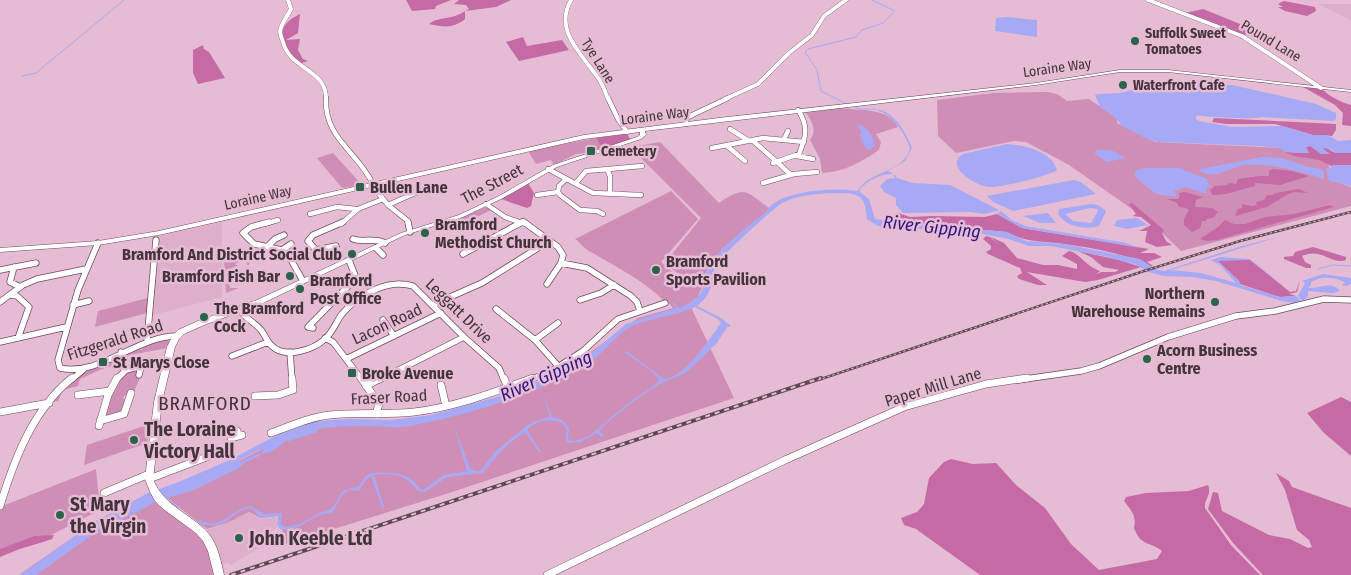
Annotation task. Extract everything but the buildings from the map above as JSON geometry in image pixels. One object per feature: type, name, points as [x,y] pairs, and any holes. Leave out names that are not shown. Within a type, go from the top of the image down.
[{"type":"main road","name":"Loraine Way","points":[[0,250],[98,243],[167,232],[584,137],[798,110],[1036,84],[1120,71],[1142,70],[1200,74],[1351,91]]},
{"type":"main road","name":"The Street","points":[[240,309],[410,232],[461,216],[548,169],[587,154],[639,138],[643,135],[642,130]]},
{"type":"main road","name":"Fitzgerald Road","points":[[177,336],[198,324],[240,309]]},
{"type":"main road","points":[[177,336],[171,347],[158,402],[149,477],[153,490],[162,503],[206,538],[213,551],[219,575]]},
{"type":"street","points":[[288,0],[291,10],[280,31],[286,53],[292,61],[324,85],[326,90],[324,112],[331,128],[360,162],[373,184]]},
{"type":"street","name":"Tye Lane","points":[[571,0],[565,9],[564,25],[580,56],[597,76],[614,113],[627,132]]},
{"type":"street","points":[[686,124],[686,118],[758,84],[789,53],[812,35],[824,16],[846,0]]},
{"type":"street","name":"Pound Lane","points":[[1148,0],[1242,36],[1321,88]]},
{"type":"street","points":[[797,156],[804,142],[808,127],[798,110]]},
{"type":"street","points":[[730,129],[750,140],[791,175]]},
{"type":"street","points":[[784,139],[788,131]]},
{"type":"street","points":[[712,148],[769,138],[804,142]]},
{"type":"street","points":[[727,146],[745,161]]},
{"type":"street","points":[[776,162],[797,156],[814,158]]},
{"type":"street","points":[[576,183],[585,172],[642,166]]},
{"type":"street","points":[[548,169],[593,193],[641,195]]},
{"type":"street","points":[[607,169],[610,175],[610,193]]},
{"type":"street","points":[[763,183],[804,171],[817,172]]},
{"type":"street","points":[[558,192],[560,185],[566,180]]},
{"type":"street","points":[[388,205],[415,193],[442,188]]},
{"type":"street","points":[[537,195],[558,192],[580,210],[598,211],[603,215]]},
{"type":"street","points":[[379,194],[388,205],[408,221],[410,232]]},
{"type":"street","points":[[336,246],[315,251],[311,248],[308,240],[313,235],[341,224],[356,210],[383,199]]},
{"type":"street","points":[[486,204],[507,218],[523,222],[562,251],[561,263],[547,284]]},
{"type":"street","points":[[310,214],[340,207],[356,210]]},
{"type":"street","points":[[279,220],[243,231],[254,244],[282,250],[289,255],[303,281]]},
{"type":"street","points":[[463,254],[523,222]]},
{"type":"street","points":[[267,247],[274,239],[284,235]]},
{"type":"street","points":[[353,239],[358,241],[366,237],[377,238],[385,243]]},
{"type":"street","points":[[147,341],[158,241]]},
{"type":"street","points":[[432,305],[452,295],[471,289],[513,265],[522,256],[550,242]]},
{"type":"street","name":"Fitzgerald Road","points":[[98,243],[86,269],[66,327],[58,362],[60,368],[64,370],[87,367],[147,341],[163,336],[177,336]]},
{"type":"street","points":[[282,250],[291,244]]},
{"type":"street","points":[[376,248],[383,254]]},
{"type":"street","points":[[313,328],[308,327],[356,278],[348,260]]},
{"type":"street","points":[[0,270],[36,263]]},
{"type":"street","points":[[561,263],[587,268],[633,298],[640,310]]},
{"type":"street","points":[[14,267],[10,282],[20,287]]},
{"type":"street","points":[[0,302],[20,287],[43,277],[86,269]]},
{"type":"street","name":"Leggatt Drive","points":[[290,352],[306,349],[325,338],[350,307],[387,284],[403,282],[408,283],[499,368],[508,388]]},
{"type":"street","points":[[580,300],[600,293],[614,285]]},
{"type":"street","points":[[11,295],[19,297],[29,307],[18,338]]},
{"type":"street","name":"Paper Mill Lane","points":[[547,575],[785,460],[904,407],[986,384],[1049,376],[1099,366],[1168,336],[1236,316],[1275,311],[1324,299],[1351,300]]},
{"type":"street","points":[[73,304],[89,301]]},
{"type":"street","name":"Fraser Road","points":[[271,433],[296,423],[328,415],[407,413],[446,406],[508,388],[560,367],[583,350],[618,319],[665,303]]},
{"type":"street","points":[[240,309],[243,318],[259,327],[268,342],[275,349],[290,352],[289,359],[293,390]]},
{"type":"street","points":[[496,309],[535,340],[560,367]]},
{"type":"street","name":"Lacon Road","points":[[346,359],[441,313]]},
{"type":"street","points":[[383,320],[394,336]]},
{"type":"street","points":[[535,340],[558,323]]},
{"type":"street","points":[[0,342],[66,327]]},
{"type":"street","points":[[366,386],[464,337]]},
{"type":"street","points":[[325,338],[333,342],[379,404],[376,414]]},
{"type":"street","points":[[232,356],[268,342]]},
{"type":"street","points":[[121,352],[124,370]]},
{"type":"street","points":[[131,393],[125,413],[100,423],[110,391],[124,370],[142,364],[139,375]]},
{"type":"street","points":[[0,506],[16,457],[49,403],[58,390],[87,367]]},
{"type":"street","points":[[64,370],[70,379]]},
{"type":"street","points":[[441,385],[446,406]]},
{"type":"street","points":[[255,396],[278,395],[301,387]]},
{"type":"street","points":[[78,395],[110,391]]},
{"type":"street","points":[[0,412],[49,403]]},
{"type":"street","points":[[104,493],[220,452],[238,434]]},
{"type":"shaded area","points":[[406,0],[451,0],[436,6],[435,9],[412,11]]},
{"type":"shaded area","points":[[459,0],[511,0],[496,7],[465,11],[469,9],[466,5],[454,4]]},
{"type":"shaded area","points":[[1284,1],[1315,7],[1316,11],[1307,16],[1285,11],[1278,7],[1283,7],[1278,4]]},
{"type":"shaded area","points":[[1319,4],[1351,4],[1351,20],[1336,13]]},
{"type":"shaded area","points":[[1203,9],[1260,32],[1243,35],[1185,13]]},
{"type":"shaded area","points":[[465,11],[465,19],[452,26],[429,24],[437,20],[456,16]]},
{"type":"shaded area","points":[[300,14],[298,33],[286,40],[300,39],[298,50],[303,59],[308,61],[299,64],[293,59],[287,48],[283,32],[286,24]]},
{"type":"shaded area","points":[[523,37],[527,46],[562,40],[569,50],[519,61],[506,42]]},
{"type":"shaded area","points":[[203,45],[225,78],[198,84],[193,73],[193,50]]},
{"type":"shaded area","points":[[1303,87],[1324,89],[1332,97],[1351,105],[1351,126],[1342,125],[1343,113],[1335,105]]},
{"type":"shaded area","points":[[1048,92],[1057,94],[1067,101],[1089,99],[1117,118],[1117,123],[1155,142],[1280,148],[1286,152],[1307,155],[1328,164],[1334,181],[1351,187],[1351,206],[1181,251],[1152,223],[1069,165],[1026,142],[1014,141],[956,153],[938,136],[937,100],[993,93]]},
{"type":"shaded area","points":[[841,108],[880,113],[887,116],[898,127],[876,134],[881,142],[879,150],[866,159],[852,166],[822,173],[820,159],[810,140],[814,129],[813,125],[805,111]]},
{"type":"shaded area","points":[[1214,118],[1336,124],[1336,130],[1332,136],[1313,135],[1275,124],[1226,124],[1212,122]]},
{"type":"shaded area","points":[[627,134],[631,140],[593,150],[601,146],[596,138]]},
{"type":"shaded area","points":[[596,138],[602,146],[586,153],[576,154],[554,165],[551,160],[536,164],[528,151]]},
{"type":"shaded area","points":[[660,142],[719,203],[735,194],[746,192],[771,209],[722,249],[710,269],[706,284],[699,284],[703,286],[697,298],[689,303],[734,398],[449,493],[286,544],[278,516],[260,518],[249,512],[229,522],[207,529],[167,498],[274,443],[333,424],[402,423],[473,407],[556,377],[638,318],[673,308],[668,302],[657,306],[655,303],[663,300],[647,286],[588,250],[575,239],[671,191],[698,219],[661,262],[681,279],[690,281],[664,264],[701,218],[632,149],[637,146]]},
{"type":"shaded area","points":[[1310,146],[1329,154],[1322,148],[1327,148],[1333,152],[1351,153],[1351,165],[1331,166],[1319,160],[1294,156],[1285,152],[1309,153],[1306,147]]},
{"type":"shaded area","points":[[333,153],[362,185],[342,188],[317,158]]},
{"type":"shaded area","points":[[1273,169],[1292,171],[1309,176],[1280,185],[1255,183],[1255,186],[1223,194],[1212,195],[1210,190],[1215,186],[1227,185],[1229,183],[1236,184],[1238,179],[1269,176],[1269,171]]},
{"type":"shaded area","points":[[528,183],[534,193],[531,206],[527,208],[501,199]]},
{"type":"shaded area","points":[[1299,189],[1308,193],[1294,192],[1267,207],[1235,216],[1238,209],[1242,208],[1242,204],[1257,205],[1256,202],[1264,200],[1267,195]]},
{"type":"shaded area","points":[[1184,192],[1203,197],[1196,200],[1195,207],[1212,208],[1218,212],[1213,218],[1202,221],[1200,228],[1192,232],[1184,225],[1184,219],[1189,210],[1179,207],[1177,203],[1167,199],[1178,199],[1179,193]]},
{"type":"shaded area","points":[[1132,203],[1164,230],[1162,233],[1166,241],[1172,245],[1157,247],[1145,242],[1147,231],[1139,231],[1151,225],[1141,217],[1133,216],[1136,214],[1129,204]]},
{"type":"shaded area","points":[[1330,205],[1334,207],[1217,240],[1206,241],[1200,239],[1225,220],[1234,224],[1245,224],[1265,217],[1294,214]]},
{"type":"shaded area","points":[[487,207],[491,210],[477,217],[476,220],[479,223],[462,229],[445,227],[458,228],[460,224],[444,224]]},
{"type":"shaded area","points":[[898,213],[910,217],[985,217],[997,214],[1022,228],[1149,249],[1140,253],[1154,253],[1162,257],[1147,262],[1153,266],[1150,267],[1130,258],[1108,252],[1028,240],[1007,232],[887,221],[891,216]]},
{"type":"shaded area","points":[[222,222],[222,297],[153,315],[160,236]]},
{"type":"shaded area","points":[[986,236],[990,237],[1000,246],[991,237],[1004,243],[1017,258],[1043,265],[1058,265],[1077,269],[1077,264],[1062,256],[1069,251],[1100,271],[1096,274],[1119,270],[1103,267],[1091,257],[1078,251],[1141,267],[1085,282],[1027,272],[1047,285],[1038,285],[1019,279],[1017,276],[1022,273],[1020,268],[988,254],[986,252],[991,249],[991,246],[983,239]]},
{"type":"shaded area","points":[[1313,247],[1346,257],[1346,260],[1340,261],[1309,254],[1302,256],[1305,262],[1311,265],[1311,268],[1306,268],[1284,259],[1284,257],[1293,256],[1295,252]]},
{"type":"shaded area","points":[[265,248],[269,249],[259,252],[270,251],[260,257],[256,253],[249,255],[249,265],[247,265],[246,260],[236,263],[236,265],[239,265],[229,269],[229,274],[238,272],[237,279],[247,277],[247,271],[252,270],[249,273],[249,278],[226,281],[226,283],[229,283],[230,288],[239,288],[226,293],[224,258]]},
{"type":"shaded area","points":[[1217,260],[1250,260],[1290,292],[1296,291],[1300,280],[1297,292],[1289,294],[1296,296],[1280,297],[1240,284]]},
{"type":"shaded area","points":[[148,298],[147,313],[95,327],[98,311]]},
{"type":"shaded area","points":[[166,337],[171,339],[171,344],[167,338],[170,344],[165,346],[168,348],[124,356],[127,351],[142,344],[140,350],[143,349],[143,345]]},
{"type":"shaded area","points":[[119,358],[117,365],[102,369],[80,379],[78,386],[63,390],[58,401],[52,402],[62,390],[79,378],[63,388],[69,382],[82,373]]},
{"type":"shaded area","points":[[134,369],[138,370],[136,378],[140,378],[134,391],[124,396],[123,399],[126,399],[124,411],[105,417],[110,396],[114,389],[123,377]]},
{"type":"shaded area","points":[[1341,397],[1351,402],[1351,456],[1324,433],[1307,413]]},
{"type":"shaded area","points":[[150,424],[147,443],[84,465],[87,445]]},
{"type":"shaded area","points":[[951,459],[973,464],[996,463],[1016,485],[1045,508],[1071,544],[1099,570],[1157,559],[1162,551],[1143,541],[1137,534],[1134,528],[1134,517],[1124,501],[1126,497],[1146,493],[1189,491],[1208,485],[1209,492],[1205,508],[1231,545],[1260,575],[980,575],[916,529],[904,525],[901,518],[917,512],[924,504],[929,478],[944,462]]},
{"type":"shaded area","points":[[96,469],[100,510],[41,540],[0,557],[0,507]]},
{"type":"shaded area","points":[[1276,473],[1289,481],[1292,487],[1351,508],[1351,575],[1263,575],[1233,543],[1208,509],[1213,492],[1218,493],[1222,511],[1269,535],[1290,539],[1308,548],[1312,547],[1309,540],[1297,530],[1285,490]]},
{"type":"shaded area","points":[[151,495],[208,542],[219,575],[19,575],[99,519]]},
{"type":"shaded area","name":"John Keeble Ltd","points":[[249,513],[260,519],[276,517],[277,528],[266,533],[270,542],[230,565],[228,562],[221,566],[206,531]]},
{"type":"shaded area","points":[[54,535],[52,539],[0,557],[0,549],[35,536]]},
{"type":"water","points":[[1007,17],[1037,20],[1037,37],[995,31],[996,18]]},
{"type":"water","points":[[1163,81],[1177,84],[1195,83],[1217,89],[1225,85],[1232,85],[1316,104],[1336,113],[1336,119],[1334,121],[1196,116],[1196,119],[1232,127],[1282,126],[1313,135],[1328,135],[1338,141],[1351,140],[1351,153],[1335,153],[1330,149],[1322,148],[1330,154],[1321,154],[1310,146],[1306,147],[1309,153],[1285,152],[1279,148],[1259,146],[1158,142],[1147,139],[1122,126],[1114,116],[1100,107],[1095,95],[1120,93],[1135,89],[1136,86]]},
{"type":"water","points":[[876,109],[889,114],[899,123],[912,148],[905,161],[888,171],[893,174],[875,178],[860,189],[860,192],[869,199],[875,219],[1007,232],[1026,241],[1064,244],[1140,259],[1155,269],[1164,271],[1281,236],[1171,270],[1201,273],[1236,283],[1220,265],[1211,260],[1221,257],[1250,259],[1290,291],[1250,260],[1218,261],[1239,281],[1240,285],[1280,297],[1296,296],[1301,301],[1296,303],[1282,301],[1216,281],[1192,277],[1164,276],[1148,272],[1137,265],[1108,257],[1051,246],[1029,246],[1009,239],[977,233],[878,226],[867,219],[864,202],[859,196],[836,193],[804,196],[782,203],[738,241],[718,263],[708,295],[697,306],[721,318],[731,326],[727,327],[717,343],[687,372],[660,384],[634,401],[603,426],[599,431],[604,436],[602,437],[597,433],[580,442],[568,443],[565,438],[567,430],[563,424],[549,420],[539,422],[527,430],[541,452],[539,452],[525,432],[502,450],[483,473],[447,477],[425,492],[418,491],[409,481],[399,476],[387,474],[374,475],[384,507],[382,508],[371,476],[359,491],[349,490],[342,495],[333,512],[317,516],[291,529],[280,529],[277,525],[278,516],[260,518],[254,510],[249,508],[221,524],[208,525],[198,523],[200,520],[208,523],[221,521],[244,508],[251,506],[264,514],[282,513],[281,524],[285,527],[300,524],[319,513],[331,509],[343,492],[351,488],[358,487],[366,476],[371,473],[392,473],[405,476],[423,490],[444,475],[467,471],[454,426],[470,468],[480,471],[496,451],[528,425],[550,417],[543,395],[552,417],[562,420],[569,428],[568,440],[575,441],[589,436],[660,380],[651,371],[624,352],[626,351],[664,379],[672,377],[696,357],[721,323],[718,319],[695,307],[635,325],[622,333],[590,362],[571,373],[525,394],[475,411],[404,427],[341,426],[298,433],[271,451],[263,454],[264,449],[262,449],[239,460],[240,462],[260,453],[261,455],[239,468],[194,490],[167,498],[179,507],[177,509],[160,499],[102,528],[36,575],[20,575],[95,522],[146,494],[232,459],[283,432],[304,424],[331,420],[392,420],[431,415],[504,395],[539,381],[587,357],[626,324],[677,308],[672,303],[679,308],[691,302],[702,291],[708,266],[714,258],[733,239],[769,209],[741,192],[769,208],[786,197],[811,191],[837,189],[858,191],[869,179],[894,167],[907,156],[910,148],[901,130],[893,120]]},
{"type":"water","points":[[860,125],[870,133],[873,139],[875,146],[869,150],[865,147],[860,135],[862,132],[857,126]]},
{"type":"water","points":[[1007,144],[1036,150],[1049,158],[1057,170],[1024,181],[989,187],[970,179],[959,169],[958,159],[963,154]]},
{"type":"water","points":[[1096,150],[1111,150],[1126,158],[1107,162],[1095,154]]},
{"type":"water","points":[[1262,157],[1275,157],[1318,168],[1324,172],[1324,179],[1275,166],[1264,165],[1238,166],[1212,175],[1200,171],[1200,169]]},
{"type":"water","points":[[1332,165],[1351,165],[1351,186],[1329,181],[1326,168],[1330,169]]},
{"type":"water","points":[[1143,168],[1179,168],[1205,178],[1211,186],[1206,188],[1206,194],[1186,187],[1174,191],[1177,197],[1156,194],[1135,177],[1135,171]]},
{"type":"water","points":[[893,175],[913,183],[950,185],[999,210],[985,214],[969,212],[903,213],[896,205],[896,198],[884,192],[880,186],[887,179],[895,178]]},
{"type":"water","points":[[1074,180],[1081,182],[1096,194],[1013,211],[993,202],[987,196]]},
{"type":"water","points":[[1091,204],[1098,205],[1106,211],[1099,226],[1088,228],[1071,225],[1066,222],[1058,214],[1059,209]],"holes":[[[1090,208],[1097,209],[1098,211],[1091,223],[1073,221],[1065,214]]]},
{"type":"water","points":[[1001,211],[1012,220],[1025,226],[1126,243],[1140,248],[1022,228],[997,214]]},
{"type":"water","points":[[1048,213],[1056,223],[1040,223],[1023,216]]},
{"type":"water","points":[[1137,218],[1148,225],[1127,229],[1114,226],[1117,220]]},
{"type":"water","points":[[1323,274],[1351,278],[1351,284],[1342,285],[1345,282],[1332,278],[1315,280],[1311,282],[1308,288],[1329,285],[1340,291],[1333,293],[1308,291],[1308,296],[1303,301],[1298,296],[1305,283],[1302,281]]},
{"type":"waterway","points":[[22,76],[36,73],[124,0]]},
{"type":"waterway","points":[[847,104],[821,91],[817,70],[805,52],[808,49],[856,37],[862,30],[883,23],[895,11],[872,0]]},
{"type":"waterway","points":[[853,106],[860,109],[876,109]]},
{"type":"waterway","points":[[1318,269],[1333,265],[1351,266]]},
{"type":"waterway","name":"River Gipping","points":[[289,437],[314,429]]},
{"type":"railway","points":[[818,380],[1144,271],[1240,241],[1351,212]]},
{"type":"railway","points":[[231,575],[821,378]]},
{"type":"place","name":"Suffolk Sweet Tomatoes","points":[[1135,41]]},
{"type":"place","name":"Waterfront Cafe","points":[[1123,85]]},
{"type":"place","name":"Cemetery","points":[[591,151]]},
{"type":"place","name":"Bullen Lane","points":[[360,187]]},
{"type":"place","name":"Bramford Methodist Church","points":[[425,233]]},
{"type":"place","name":"Bramford And District Social Club","points":[[352,254]]},
{"type":"place","name":"Bramford Sports Pavilion","points":[[656,270]]},
{"type":"place","name":"Bramford Fish Bar","points":[[290,276]]},
{"type":"place","name":"Bramford Post Office","points":[[300,289]]},
{"type":"place","name":"Northern Warehouse Remains","points":[[1215,302]]},
{"type":"place","name":"The Bramford Cock","points":[[204,317]]},
{"type":"place","name":"Acorn Business Centre","points":[[1147,359]]},
{"type":"place","name":"St Marys Close","points":[[103,362]]},
{"type":"place","name":"Broke Avenue","points":[[352,373]]},
{"type":"place","name":"The Loraine Victory Hall","points":[[134,440]]},
{"type":"place","name":"St Mary the Virgin","points":[[60,515]]},
{"type":"place","name":"John Keeble Ltd","points":[[239,538]]},
{"type":"district","name":"BRAMFORD","points":[[205,403]]}]
